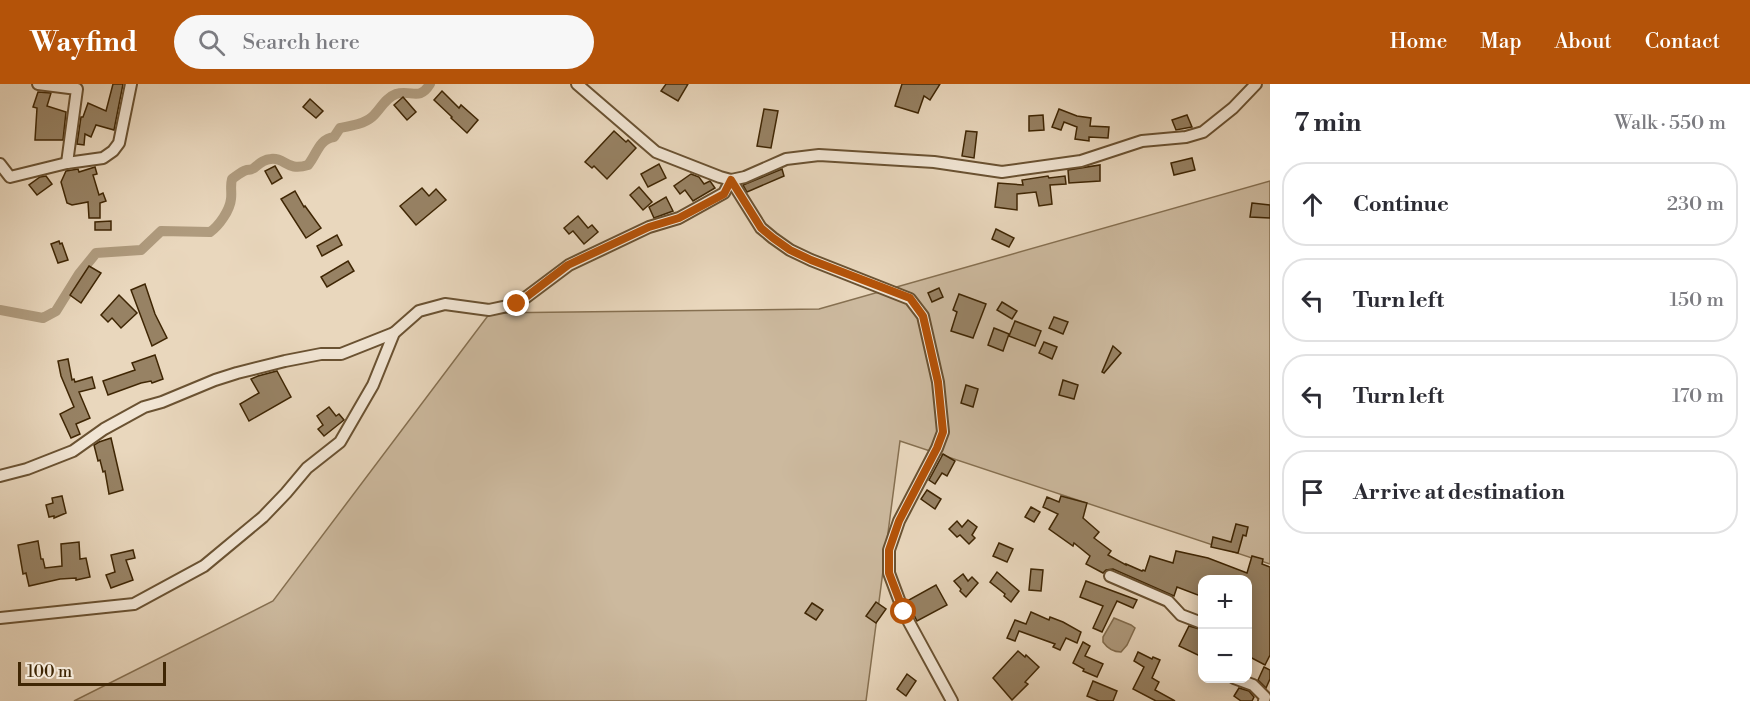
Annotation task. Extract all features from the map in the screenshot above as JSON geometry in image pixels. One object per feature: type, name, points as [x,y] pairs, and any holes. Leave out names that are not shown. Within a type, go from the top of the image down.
[{"type":"street","points":[[38,84],[77,89],[67,163]]},
{"type":"street","points":[[0,164],[10,177],[67,163],[103,158],[119,143],[131,84]]},
{"type":"street","points":[[577,84],[656,152],[731,180],[745,177],[786,159],[819,155],[934,162],[1002,172],[1081,161],[1142,141],[1186,137],[1203,132],[1233,108],[1256,84]]},
{"type":"street","points":[[0,476],[27,469],[73,451],[104,429],[144,407],[237,373],[321,354],[341,354],[394,333],[420,311],[445,304],[489,310],[517,304],[568,265],[649,227],[679,218],[724,194],[731,180]]},
{"type":"street","points":[[731,180],[761,228],[773,238],[790,250],[811,260],[910,298],[923,316],[938,382],[943,432],[899,521],[889,550],[889,573],[904,612],[952,701]]},
{"type":"street","points":[[0,618],[134,604],[204,566],[262,517],[286,494],[307,468],[340,442],[373,385],[394,333]]},
{"type":"street","points":[[1110,576],[1168,601],[1181,615],[1198,621]]},
{"type":"street","points":[[1248,683],[1261,691],[1265,697],[1264,701]]},
{"type":"shaded area","points":[[1270,181],[1270,564],[900,441],[866,701],[74,701],[273,601],[490,313],[819,309]]},
{"type":"shaded area","points":[[1114,618],[1135,628],[1121,652],[1111,650],[1103,642],[1103,637]]},
{"type":"building","points":[[113,84],[123,84],[114,130],[96,125],[91,137],[85,134],[84,145],[77,144],[81,117],[88,103],[106,111]]},
{"type":"building","points":[[666,84],[688,84],[678,101],[661,91]]},
{"type":"building","points":[[902,84],[940,84],[930,100],[924,96],[918,113],[895,106]]},
{"type":"building","points":[[442,91],[459,108],[461,105],[478,120],[467,133],[434,100]]},
{"type":"building","points":[[38,92],[51,93],[47,106],[66,112],[63,140],[35,140],[37,108],[33,107]]},
{"type":"building","points":[[403,97],[416,112],[407,120],[394,105]]},
{"type":"building","points":[[310,99],[323,111],[316,118],[303,107]]},
{"type":"building","points":[[764,109],[778,111],[771,148],[757,146]]},
{"type":"building","points":[[1059,109],[1077,116],[1091,118],[1090,126],[1109,127],[1108,138],[1089,137],[1089,141],[1075,139],[1077,127],[1064,122],[1061,130],[1052,127]]},
{"type":"building","points":[[1043,115],[1044,130],[1029,131],[1029,116]]},
{"type":"building","points":[[1187,115],[1192,127],[1176,130],[1172,120]]},
{"type":"building","points":[[614,131],[636,148],[607,179],[594,166],[592,168],[585,162]]},
{"type":"building","points":[[966,131],[977,132],[974,158],[962,156]]},
{"type":"building","points":[[1192,158],[1195,170],[1174,175],[1171,163]]},
{"type":"building","points":[[659,164],[666,178],[648,187],[641,174]]},
{"type":"building","points":[[1100,165],[1100,181],[1069,183],[1068,170]]},
{"type":"building","points":[[275,166],[282,178],[272,184],[265,171]]},
{"type":"building","points":[[95,167],[97,174],[93,175],[99,195],[103,193],[106,201],[100,203],[100,218],[89,218],[88,202],[72,205],[67,203],[61,182],[66,171],[78,169],[79,172]]},
{"type":"building","points":[[782,169],[784,176],[747,192],[743,185]]},
{"type":"building","points":[[691,174],[699,177],[704,184],[710,181],[715,188],[693,201],[685,190],[680,194],[674,186]]},
{"type":"building","points":[[46,176],[52,184],[37,195],[29,185],[40,177]]},
{"type":"building","points":[[1048,176],[1049,178],[1065,176],[1066,184],[1050,185],[1052,204],[1039,206],[1036,192],[1017,194],[1017,210],[995,207],[998,183],[1023,185],[1022,180]]},
{"type":"building","points":[[639,187],[652,202],[643,210],[630,195]]},
{"type":"building","points":[[422,188],[429,196],[436,189],[446,200],[416,225],[400,206]]},
{"type":"building","points":[[295,191],[304,207],[321,228],[306,238],[281,199]]},
{"type":"building","points":[[666,197],[673,211],[654,218],[649,207]]},
{"type":"building","points":[[1252,203],[1270,205],[1270,218],[1250,217]]},
{"type":"building","points":[[578,216],[588,228],[592,225],[598,232],[584,244],[573,231],[569,234],[564,228]]},
{"type":"building","points":[[111,221],[111,230],[95,230],[95,222]]},
{"type":"building","points":[[996,229],[1014,238],[1009,247],[992,239]]},
{"type":"building","points":[[337,235],[342,245],[322,256],[317,246]]},
{"type":"building","points":[[59,241],[60,244],[62,243],[68,260],[58,263],[51,244]]},
{"type":"building","points":[[348,261],[354,271],[327,287],[321,277]]},
{"type":"building","points":[[89,266],[101,273],[81,303],[70,295]]},
{"type":"building","points":[[145,284],[155,314],[167,338],[152,346],[131,290]]},
{"type":"building","points":[[939,288],[943,297],[932,302],[928,293]]},
{"type":"building","points":[[959,294],[986,304],[973,338],[951,331],[957,312],[953,310]]},
{"type":"building","points":[[119,295],[137,313],[121,328],[112,318],[108,322],[101,315]]},
{"type":"building","points":[[1002,302],[1017,311],[1012,319],[997,310]]},
{"type":"building","points":[[1054,317],[1068,322],[1063,334],[1049,328]]},
{"type":"building","points":[[1015,321],[1041,331],[1035,346],[1009,336]]},
{"type":"building","points":[[994,328],[1009,334],[1003,351],[988,345]]},
{"type":"building","points":[[1044,342],[1057,347],[1052,359],[1039,353]]},
{"type":"building","points":[[1113,346],[1121,353],[1104,373],[1102,372]]},
{"type":"building","points":[[155,355],[163,379],[152,383],[151,381],[141,383],[108,395],[103,381],[135,370],[132,363]]},
{"type":"building","points":[[68,359],[72,380],[74,379],[75,382],[92,377],[95,388],[79,392],[90,418],[76,424],[80,434],[71,438],[60,414],[74,407],[61,376],[58,361]]},
{"type":"building","points":[[277,371],[291,397],[249,421],[240,404],[259,393],[251,379]]},
{"type":"building","points":[[1063,380],[1078,385],[1074,399],[1059,395]]},
{"type":"building","points":[[966,385],[978,389],[973,407],[961,403]]},
{"type":"building","points":[[329,407],[336,416],[339,414],[344,420],[324,436],[318,429],[323,425],[317,416]]},
{"type":"building","points":[[111,438],[123,490],[109,494],[105,471],[103,472],[100,460],[98,461],[94,445]]},
{"type":"building","points":[[943,454],[955,461],[947,476],[942,473],[935,484],[929,480]]},
{"type":"building","points":[[927,490],[941,499],[935,509],[921,499]]},
{"type":"building","points":[[62,496],[66,513],[54,518],[54,516],[49,517],[46,505],[53,503],[52,498]]},
{"type":"building","points":[[1061,496],[1087,503],[1083,518],[1099,532],[1094,538],[1111,551],[1108,555],[1142,571],[1145,571],[1150,556],[1173,563],[1176,551],[1208,558],[1247,573],[1252,556],[1263,559],[1262,564],[1270,567],[1270,655],[1265,665],[1252,658],[1252,575],[1198,575],[1198,595],[1177,587],[1174,596],[1113,569],[1103,573],[1086,564],[1090,556],[1074,543],[1073,546],[1049,529],[1058,514],[1043,507],[1047,497],[1059,502]]},
{"type":"building","points":[[1031,507],[1040,512],[1034,522],[1025,517]]},
{"type":"building","points":[[968,520],[977,527],[972,535],[975,538],[969,544],[949,529],[957,521],[962,527]]},
{"type":"building","points":[[1236,524],[1248,527],[1238,553],[1211,547],[1213,537],[1231,542]]},
{"type":"building","points":[[38,541],[45,568],[62,566],[61,544],[79,542],[80,559],[86,558],[90,577],[76,580],[76,578],[60,579],[29,586],[26,573],[23,574],[18,545]]},
{"type":"building","points":[[999,543],[1013,549],[1007,562],[993,556]]},
{"type":"building","points":[[133,550],[135,558],[126,560],[133,580],[111,588],[106,575],[115,572],[111,555]]},
{"type":"building","points":[[1031,569],[1043,570],[1041,591],[1029,590]]},
{"type":"building","points":[[997,572],[1019,591],[1011,602],[990,582]]},
{"type":"building","points":[[963,574],[968,581],[972,577],[978,583],[966,597],[954,581]]},
{"type":"building","points":[[1086,581],[1137,600],[1133,608],[1117,601],[1102,632],[1093,628],[1103,606],[1080,597]]},
{"type":"building","points":[[936,585],[947,605],[917,621],[907,601]]},
{"type":"building","points":[[876,602],[886,609],[876,623],[866,616]]},
{"type":"building","points":[[812,603],[823,610],[816,620],[805,613]]},
{"type":"building","points":[[1031,612],[1049,620],[1050,617],[1063,622],[1081,632],[1077,643],[1066,638],[1060,650],[1053,647],[1055,644],[1019,631],[1015,641],[1007,638],[1015,620],[1026,624]]},
{"type":"building","points":[[1189,626],[1198,629],[1198,655],[1179,646]]},
{"type":"building","points":[[1083,642],[1090,646],[1085,656],[1103,664],[1097,677],[1083,671],[1084,669],[1073,663]]},
{"type":"building","points":[[1018,651],[1039,667],[1025,682],[1028,684],[1012,700],[993,678]]},
{"type":"building","points":[[1138,652],[1160,660],[1152,678],[1159,682],[1155,690],[1175,701],[1156,701],[1133,689],[1144,667],[1134,661]]},
{"type":"building","points":[[1264,667],[1270,670],[1270,679],[1266,688],[1258,680]]},
{"type":"building","points":[[907,674],[916,681],[906,696],[897,689]]},
{"type":"building","points":[[1093,681],[1117,691],[1113,701],[1099,701],[1087,696]]},
{"type":"building","points":[[1239,688],[1249,691],[1254,697],[1252,701],[1241,701],[1234,696]]},
{"type":"waterway","points":[[0,310],[43,318],[56,311],[79,274],[96,253],[141,250],[161,231],[210,232],[226,213],[231,199],[232,179],[268,159],[280,160],[295,167],[308,165],[322,144],[334,137],[340,128],[369,119],[396,94],[418,94],[430,84]]},
{"type":"route","points":[[517,304],[568,265],[649,227],[679,218],[724,194],[731,180],[761,228],[790,250],[910,298],[923,316],[938,382],[943,432],[899,521],[889,550],[889,573],[904,612]]}]
